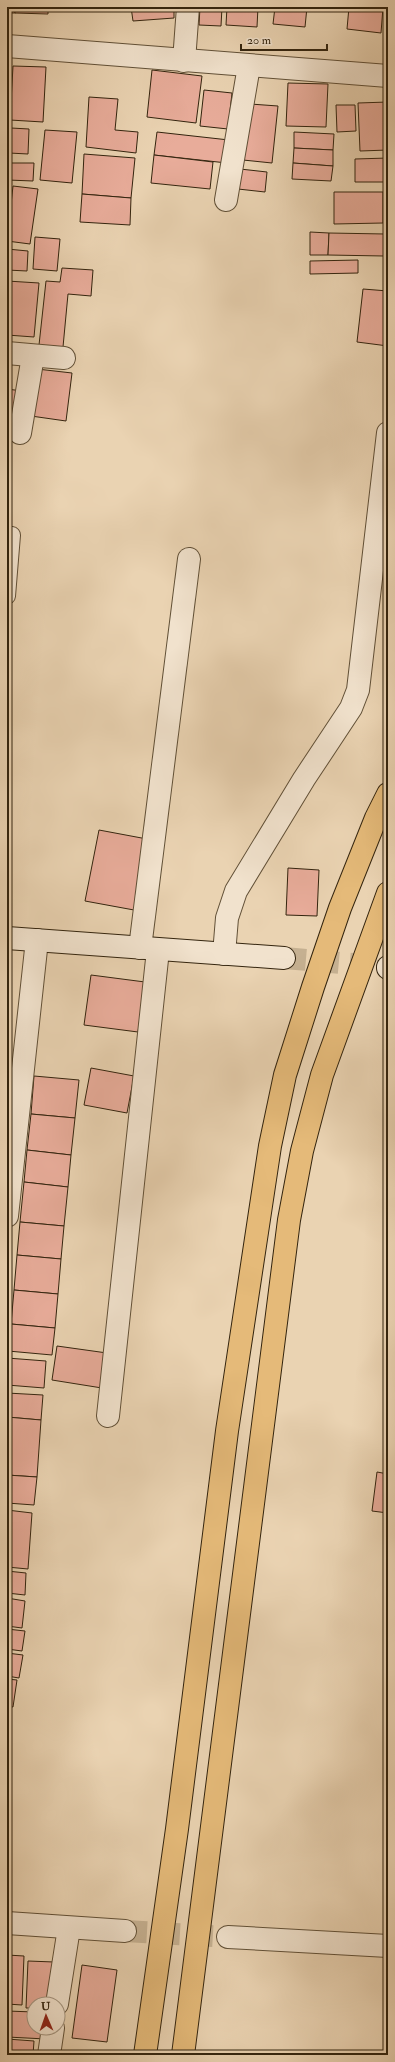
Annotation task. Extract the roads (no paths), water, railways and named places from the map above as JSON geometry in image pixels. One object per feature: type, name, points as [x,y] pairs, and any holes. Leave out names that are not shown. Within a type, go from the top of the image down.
[{"type":"highway","points":[[145,2055],[177,1829],[227,1431],[270,1146],[285,1075],[313,987],[343,901],[376,818],[388,794]]},
{"type":"highway","points":[[183,2055],[289,1220],[302,1151],[322,1075],[388,893]]},
{"type":"street","points":[[184,61],[188,7]]},
{"type":"street","points":[[7,46],[388,76]]},
{"type":"street","points":[[226,200],[248,66]]},
{"type":"street","points":[[7,353],[64,358]]},
{"type":"street","points":[[20,433],[33,356]]},
{"type":"street","points":[[224,954],[227,918],[236,891],[304,779],[352,708],[358,690],[387,443]]},
{"type":"street","points":[[108,1416],[149,949],[188,559]]},
{"type":"street","points":[[7,938],[284,958]]},
{"type":"street","points":[[7,1216],[37,940]]},
{"type":"street","points":[[7,1923],[125,1931]]},
{"type":"street","points":[[58,1996],[69,1928]]},
{"type":"street","points":[[228,1937],[388,1946]]},
{"type":"street","points":[[49,2055],[52,2036]]},
{"type":"lane","points":[[7,596],[12,535]]},
{"type":"tunnel","points":[[284,958],[388,967]]},
{"type":"tunnel","points":[[125,1931],[228,1937]]}]
